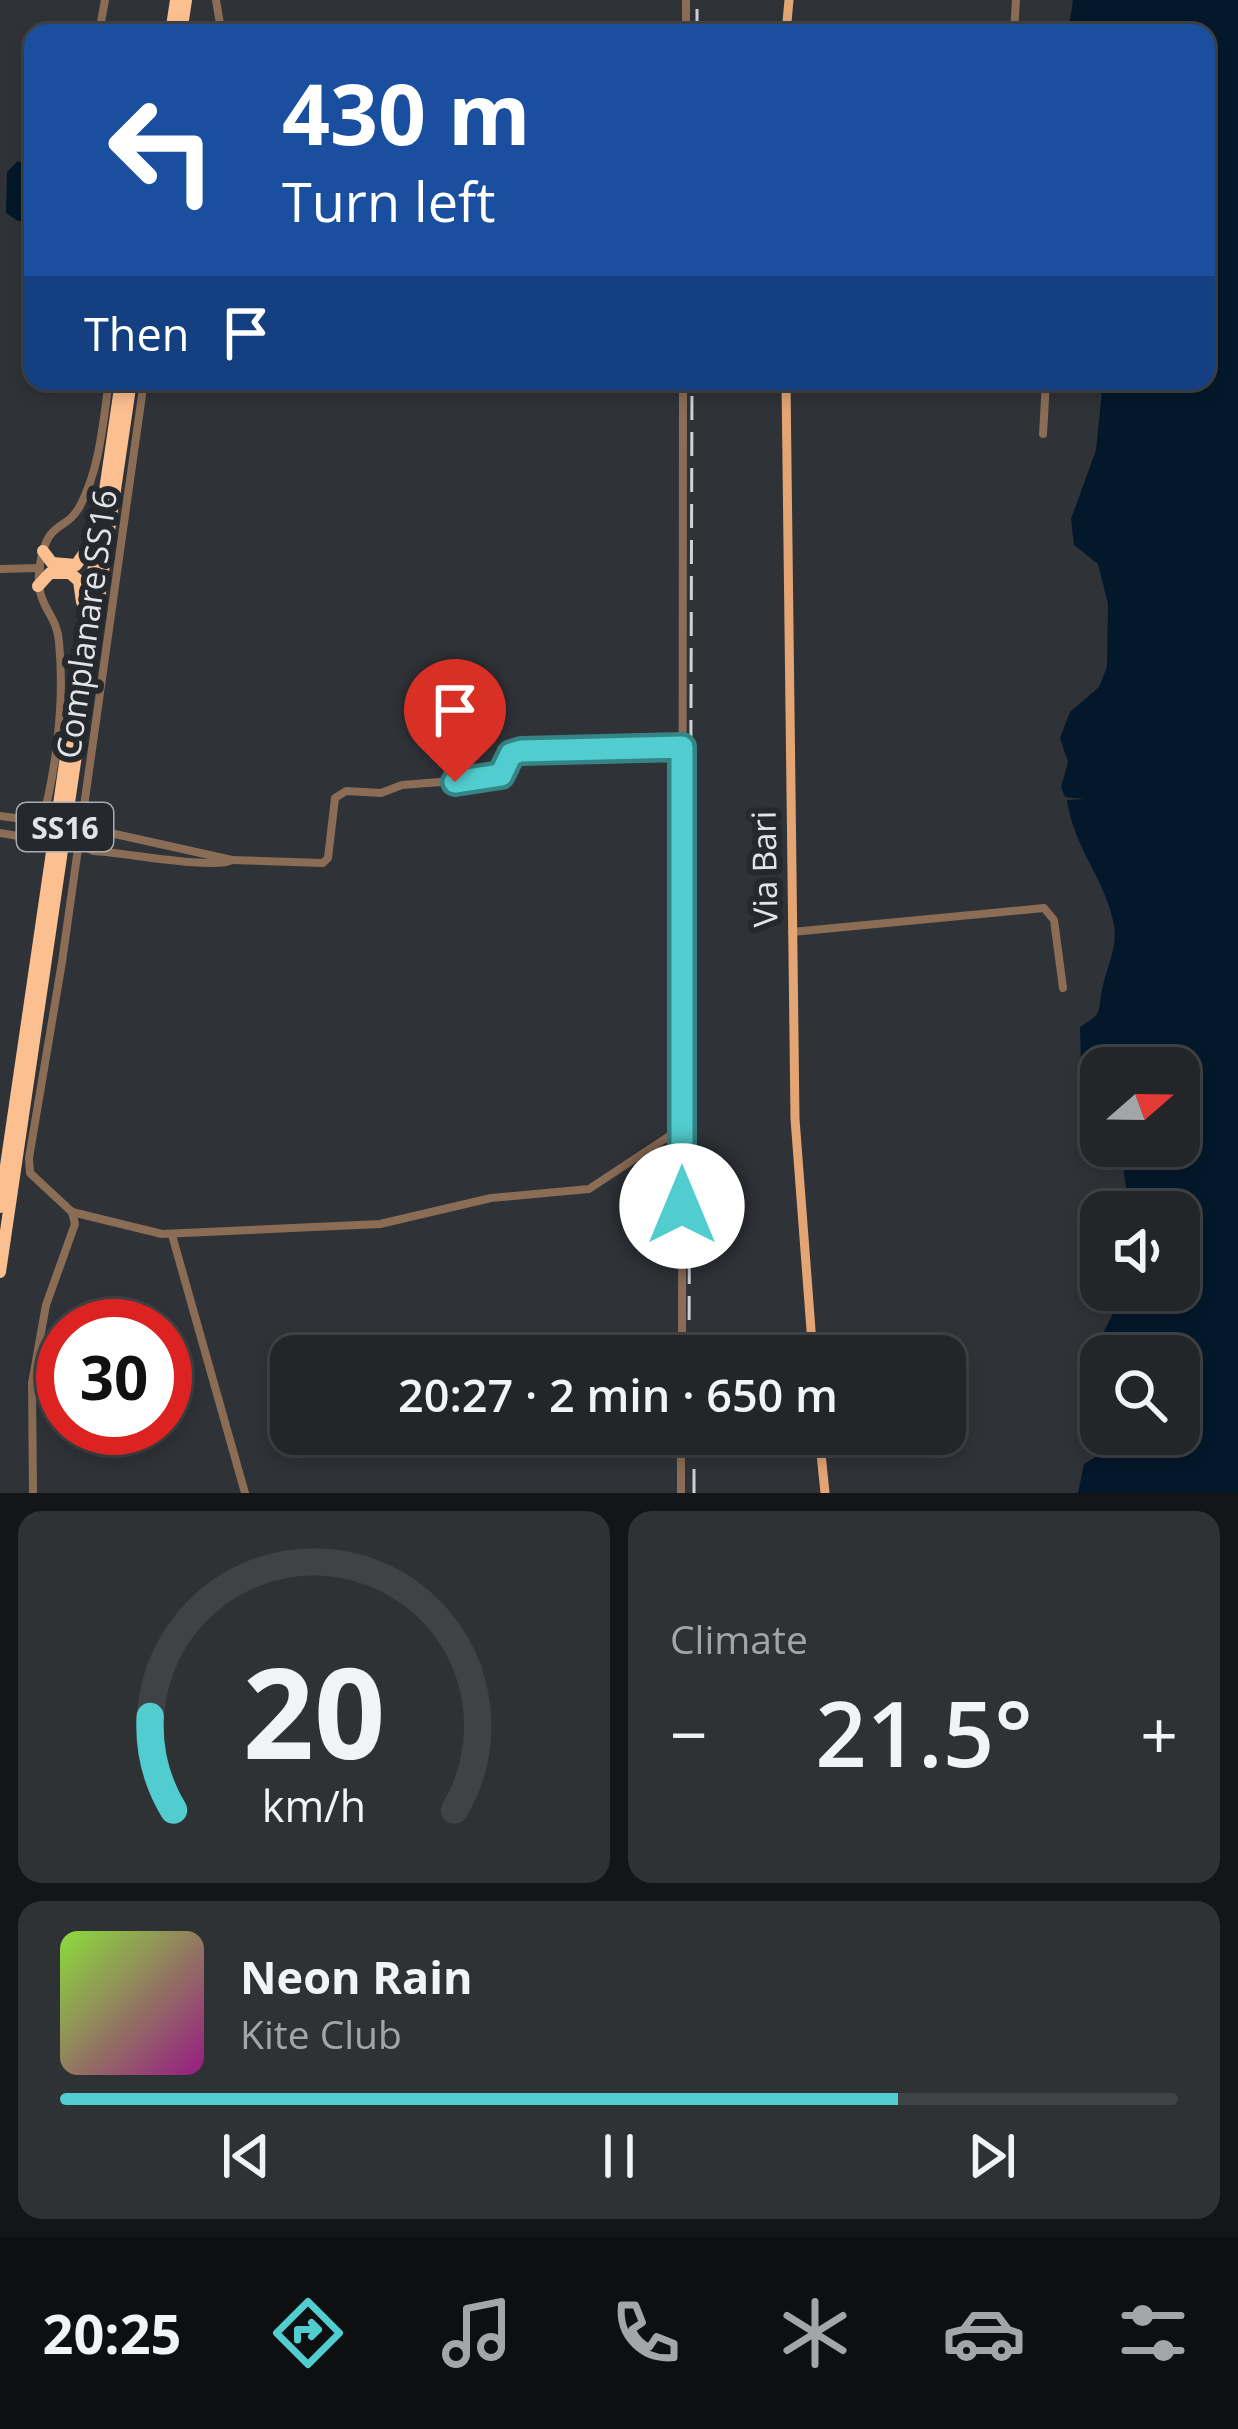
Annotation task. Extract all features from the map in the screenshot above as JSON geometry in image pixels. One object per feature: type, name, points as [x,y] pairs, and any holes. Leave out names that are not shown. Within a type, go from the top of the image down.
[{"type":"highway","name":"SS16","points":[[0,1207],[120,390]]},
{"type":"highway","name":"SS16","points":[[0,1272],[130,390]]},
{"type":"highway","points":[[46,564],[76,565],[99,529]]},
{"type":"highway","points":[[38,586],[46,564]]},
{"type":"highway","points":[[46,564],[79,581],[84,626]]},
{"type":"main road","name":"Via Bari","points":[[786,390],[795,1119],[811,1335]]},
{"type":"main road","points":[[821,1455],[825,1493]]},
{"type":"street","points":[[0,569],[46,564],[55,527],[80,506],[94,466],[107,390]]},
{"type":"street","name":"Complanare SS16","points":[[73,1212],[31,1173],[29,1158],[143,390]]},
{"type":"street","points":[[682,1335],[683,390]]},
{"type":"street","points":[[1043,434],[1045,390]]},
{"type":"street","points":[[0,833],[29,838],[40,833],[45,812],[61,703],[59,635],[38,586]]},
{"type":"street","points":[[0,816],[92,828],[232,860],[322,862],[328,858],[335,798],[346,790],[381,793],[402,785],[492,778],[501,775],[511,754],[521,751],[682,747]]},
{"type":"street","points":[[79,842],[93,851],[224,865],[232,860]]},
{"type":"street","points":[[792,932],[1044,908],[1054,920],[1063,988]]},
{"type":"street","points":[[33,1493],[32,1383],[46,1305],[75,1224],[73,1212],[172,1234],[380,1224],[508,1195],[577,1192],[607,1179],[682,1129]]},
{"type":"street","points":[[172,1234],[245,1493]]},
{"type":"street","points":[[681,1455],[681,1493]]},
{"type":"water","points":[[1073,0],[1238,0],[1238,1493],[1078,1493],[1084,1464],[1099,1455],[1200,1455],[1200,1335],[1102,1335],[1114,1311],[1200,1311],[1200,1191],[1126,1191],[1123,1167],[1200,1167],[1200,1047],[1081,1047],[1080,1027],[1098,1012],[1115,934],[1110,909],[1067,800],[1084,799],[1065,797],[1061,787],[1068,762],[1060,738],[1070,712],[1099,687],[1107,667],[1108,604],[1098,564],[1074,545],[1071,519],[1096,450],[1102,390],[1215,390],[1215,24],[1069,24]]},
{"type":"water","points":[[18,161],[24,164],[24,222],[6,213],[7,172]]},
{"type":"railway","points":[[697,0],[697,24]]},
{"type":"railway","points":[[689,1335],[692,390]]},
{"type":"railway","points":[[694,1455],[694,1493]]},
{"type":"route","points":[[455,782],[501,775],[511,754],[521,751],[682,747],[682,1206]]}]
